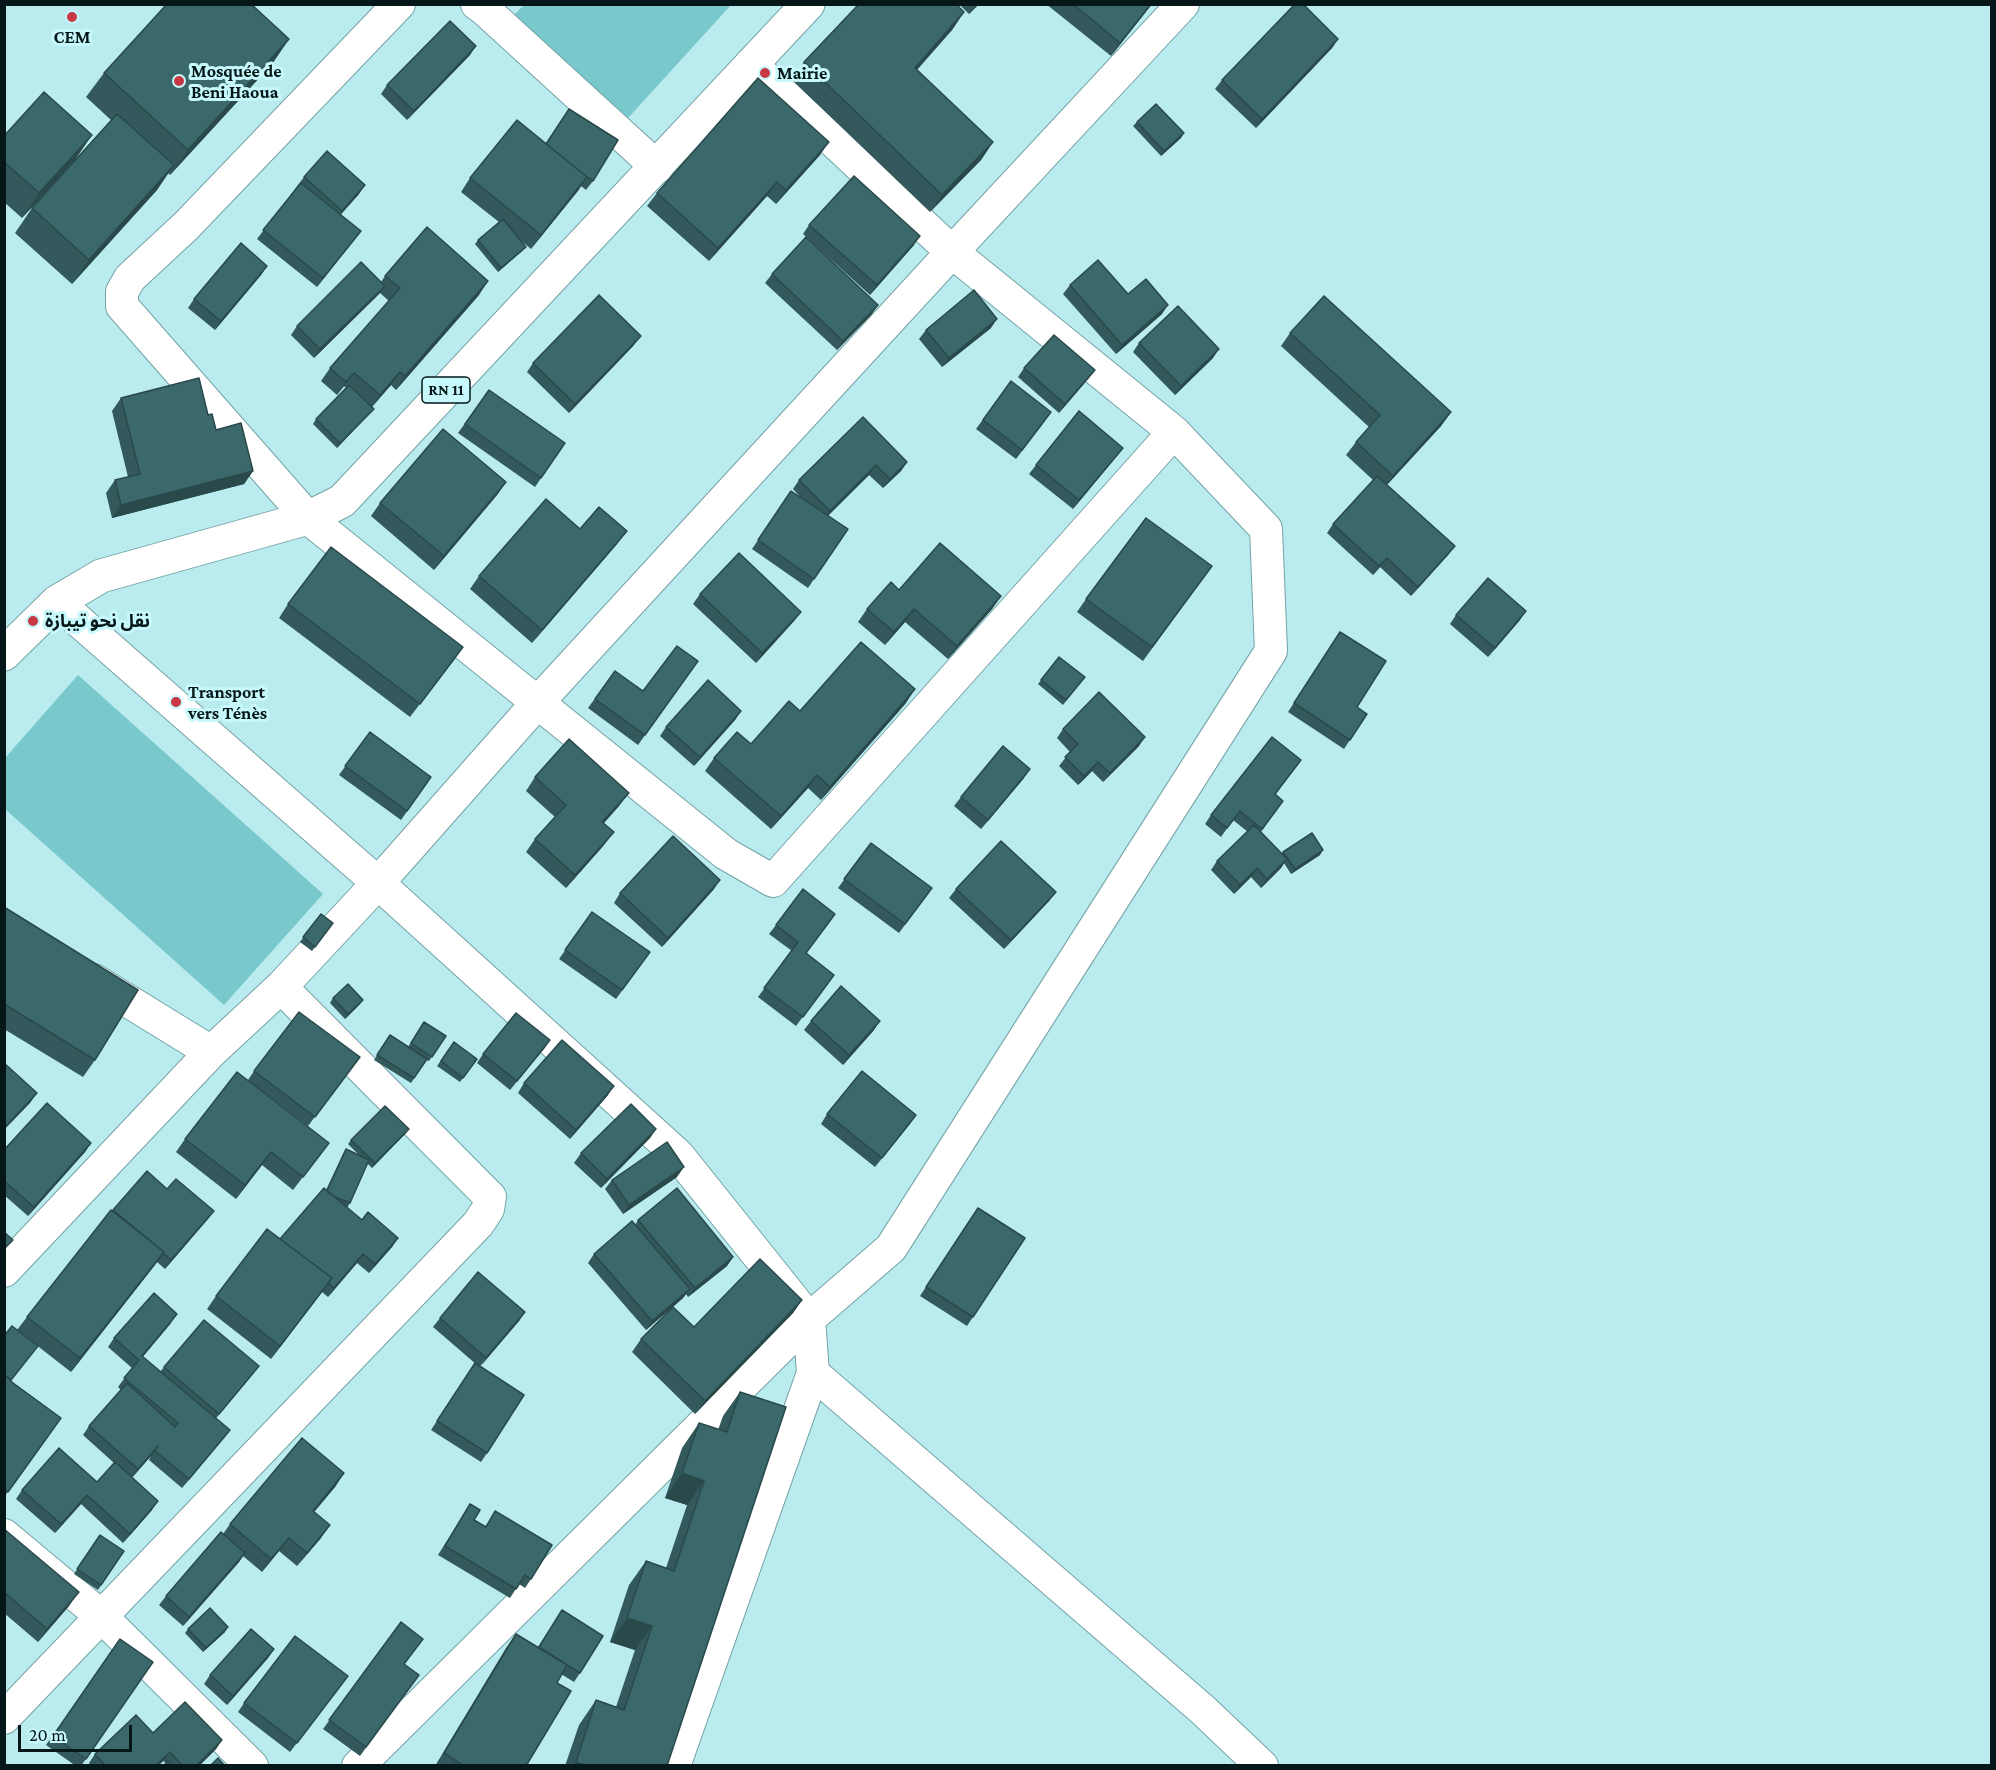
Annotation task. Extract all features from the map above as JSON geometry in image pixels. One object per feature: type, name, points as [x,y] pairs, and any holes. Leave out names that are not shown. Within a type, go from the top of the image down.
[{"type":"main road","name":"RN 11","points":[[4,654],[57,602],[101,576],[308,518],[342,501],[808,4]]},
{"type":"street","points":[[399,4],[186,226],[130,278],[122,292],[122,306],[308,518],[726,854],[773,882],[1174,432]]},
{"type":"street","points":[[4,1270],[211,1052],[281,987],[378,884],[538,702],[952,252],[1184,4]]},
{"type":"street","points":[[483,6],[657,167]]},
{"type":"street","points":[[358,1766],[809,1319],[891,1248],[1271,651],[1266,529],[1174,432],[952,252],[751,64]]},
{"type":"street","points":[[57,602],[378,884],[678,1155],[809,1319],[813,1373],[674,1766]]},
{"type":"street","points":[[73,967],[211,1052]]},
{"type":"street","points":[[4,1718],[478,1224],[488,1209],[490,1197],[281,987]]},
{"type":"street","points":[[813,1373],[1203,1710],[1262,1766]]},
{"type":"street","points":[[4,1535],[101,1616],[252,1766]]},
{"type":"shaded area","points":[[524,5],[731,5],[628,118],[514,15]]},
{"type":"shaded area","points":[[78,675],[323,894],[224,1005],[5,809],[5,758]]},
{"type":"building","name":"Mosquée de Beni Haoua","points":[[167,4],[251,4],[289,39],[188,150],[104,73]]},
{"type":"building","points":[[859,4],[956,4],[964,12],[915,68],[993,142],[942,195],[804,62]]},
{"type":"building","points":[[1073,4],[1151,4],[1120,43]]},
{"type":"building","points":[[1295,4],[1303,4],[1338,39],[1262,119],[1222,80]]},
{"type":"building","points":[[450,21],[476,46],[414,111],[387,85]]},
{"type":"building","points":[[758,78],[829,142],[786,190],[777,182],[718,248],[657,193]]},
{"type":"building","points":[[44,92],[92,135],[39,193],[4,162],[4,136]]},
{"type":"building","points":[[1156,104],[1184,133],[1164,151],[1137,122]]},
{"type":"building","points":[[569,109],[618,140],[593,181],[546,144]]},
{"type":"building","points":[[117,114],[174,165],[89,260],[32,208]]},
{"type":"building","points":[[517,120],[587,177],[541,235],[470,178]]},
{"type":"building","points":[[327,151],[365,185],[342,211],[304,177]]},
{"type":"building","points":[[854,176],[920,236],[877,285],[809,225]]},
{"type":"building","points":[[301,183],[361,231],[323,278],[263,230]]},
{"type":"building","points":[[503,219],[526,247],[501,268],[478,240]]},
{"type":"building","points":[[427,227],[488,281],[405,376],[400,372],[380,395],[354,373],[346,382],[330,368],[400,288],[385,276]]},
{"type":"building","points":[[806,237],[878,305],[843,341],[772,274]]},
{"type":"building","points":[[241,243],[267,266],[221,321],[194,299]]},
{"type":"building","points":[[1098,260],[1128,294],[1146,279],[1168,305],[1122,345],[1070,285]]},
{"type":"building","points":[[361,262],[385,286],[320,349],[297,326]]},
{"type":"building","points":[[974,290],[997,319],[949,358],[926,330]]},
{"type":"building","points":[[599,295],[641,336],[575,404],[533,363]]},
{"type":"building","points":[[1324,296],[1451,412],[1393,476],[1356,442],[1380,415],[1290,333]]},
{"type":"building","points":[[1178,306],[1219,349],[1181,386],[1139,343]]},
{"type":"building","points":[[1054,335],[1095,370],[1065,404],[1024,368]]},
{"type":"building","points":[[199,378],[208,415],[212,414],[216,430],[241,423],[253,471],[121,505],[115,480],[140,474],[121,398]]},
{"type":"building","points":[[1011,381],[1051,412],[1022,450],[983,420]]},
{"type":"building","points":[[349,385],[374,409],[340,443],[316,419]]},
{"type":"building","points":[[489,390],[565,443],[541,478],[465,424]]},
{"type":"building","points":[[1079,411],[1123,448],[1079,500],[1036,465]]},
{"type":"building","points":[[863,417],[907,462],[890,479],[876,465],[830,511],[799,480]]},
{"type":"building","points":[[443,429],[506,482],[444,556],[380,503]]},
{"type":"building","points":[[1377,476],[1455,546],[1418,587],[1387,558],[1379,566],[1333,524]]},
{"type":"building","points":[[791,491],[848,529],[814,579],[758,540]]},
{"type":"building","points":[[546,499],[580,529],[599,507],[627,531],[542,630],[479,576]]},
{"type":"building","points":[[1146,518],[1212,566],[1152,647],[1086,599]]},
{"type":"building","points":[[940,543],[1001,596],[957,646],[914,609],[894,632],[867,609],[891,582],[899,590]]},
{"type":"building","points":[[331,547],[463,647],[420,704],[288,604]]},
{"type":"building","points":[[739,553],[801,612],[762,653],[700,594]]},
{"type":"building","points":[[1488,578],[1526,611],[1495,648],[1456,615]]},
{"type":"building","points":[[1340,632],[1386,661],[1357,707],[1367,714],[1350,740],[1294,703]]},
{"type":"building","points":[[861,642],[915,689],[830,787],[817,775],[781,816],[714,758],[737,732],[751,744],[789,701],[800,711]]},
{"type":"building","points":[[677,646],[698,661],[645,735],[595,699],[615,671],[643,691]]},
{"type":"building","points":[[1059,657],[1085,677],[1066,700],[1041,680]]},
{"type":"building","points":[[708,680],[741,711],[700,757],[666,727]]},
{"type":"building","points":[[1099,692],[1145,737],[1110,773],[1098,762],[1084,776],[1065,757],[1078,744],[1063,729]]},
{"type":"building","points":[[370,732],[431,777],[407,811],[345,766]]},
{"type":"building","points":[[1272,737],[1301,760],[1275,794],[1283,801],[1262,829],[1240,811],[1227,828],[1211,815]]},
{"type":"building","points":[[569,739],[629,793],[602,822],[614,832],[575,875],[535,839],[566,805],[535,777]]},
{"type":"building","points":[[1003,746],[1030,769],[988,820],[961,797]]},
{"type":"building","points":[[1254,825],[1287,859],[1267,879],[1257,868],[1240,885],[1217,861]]},
{"type":"building","points":[[1312,833],[1323,850],[1295,869],[1283,852]]},
{"type":"building","points":[[673,836],[720,880],[668,938],[620,893]]},
{"type":"building","points":[[1001,841],[1056,892],[1011,940],[956,889]]},
{"type":"building","points":[[871,843],[932,888],[905,924],[844,879]]},
{"type":"building","points":[[803,889],[835,914],[806,953],[834,975],[803,1017],[764,988],[798,942],[776,925]]},
{"type":"building","points":[[4,907],[138,990],[95,1060],[4,1004]]},
{"type":"building","points":[[592,912],[650,952],[622,990],[565,950]]},
{"type":"building","points":[[321,914],[333,923],[315,947],[303,937]]},
{"type":"building","points":[[348,984],[363,1000],[348,1014],[333,998]]},
{"type":"building","points":[[841,986],[880,1021],[849,1055],[811,1021]]},
{"type":"building","points":[[299,1012],[360,1057],[315,1117],[254,1071]]},
{"type":"building","points":[[516,1013],[550,1040],[517,1081],[483,1054]]},
{"type":"building","points":[[424,1022],[446,1036],[432,1057],[411,1043]]},
{"type":"building","points":[[390,1035],[427,1059],[414,1078],[377,1055]]},
{"type":"building","points":[[562,1040],[614,1086],[576,1130],[524,1083]]},
{"type":"building","points":[[454,1042],[477,1059],[463,1078],[441,1061]]},
{"type":"building","points":[[4,1063],[37,1093],[4,1128]]},
{"type":"building","points":[[862,1071],[916,1115],[882,1158],[827,1114]]},
{"type":"building","points":[[237,1072],[329,1143],[303,1177],[271,1152],[245,1185],[185,1139]]},
{"type":"building","points":[[47,1103],[91,1143],[34,1207],[4,1181],[4,1150]]},
{"type":"building","points":[[631,1104],[656,1129],[607,1179],[581,1153]]},
{"type":"building","points":[[385,1106],[409,1129],[375,1163],[351,1140]]},
{"type":"building","points":[[667,1142],[684,1167],[629,1205],[612,1180]]},
{"type":"building","points":[[346,1149],[369,1160],[350,1203],[327,1191]]},
{"type":"building","points":[[147,1171],[167,1189],[176,1179],[214,1211],[171,1260],[113,1210]]},
{"type":"building","points":[[324,1188],[362,1220],[368,1212],[398,1238],[375,1264],[363,1254],[334,1288],[328,1283],[332,1278],[280,1239]]},
{"type":"building","points":[[677,1188],[733,1257],[695,1288],[638,1220]]},
{"type":"building","points":[[978,1208],[1025,1238],[973,1317],[926,1287]]},
{"type":"building","points":[[111,1210],[164,1252],[80,1358],[27,1317]]},
{"type":"building","points":[[632,1221],[690,1289],[652,1321],[594,1254]]},
{"type":"building","points":[[267,1229],[332,1278],[280,1346],[216,1296]]},
{"type":"building","points":[[4,1232],[13,1240],[4,1249]]},
{"type":"building","points":[[760,1259],[802,1300],[705,1401],[641,1339],[673,1307],[694,1327]]},
{"type":"building","points":[[478,1272],[525,1312],[486,1358],[440,1318]]},
{"type":"building","points":[[154,1293],[177,1314],[142,1356],[230,1430],[189,1479],[155,1451],[158,1446],[138,1469],[89,1426],[127,1383],[175,1427],[178,1423],[124,1378],[139,1360],[114,1338]]},
{"type":"building","points":[[204,1320],[259,1366],[219,1414],[164,1367]]},
{"type":"building","points":[[12,1326],[38,1346],[11,1380],[4,1374],[4,1336]]},
{"type":"building","points":[[475,1363],[524,1395],[487,1453],[437,1421]]},
{"type":"building","points":[[4,1374],[61,1418],[8,1492],[4,1490]]},
{"type":"building","points":[[740,1392],[786,1407],[667,1766],[587,1766],[576,1762],[596,1700],[624,1710],[652,1626],[627,1618],[646,1561],[674,1571],[704,1481],[682,1473],[699,1423],[727,1432]]},
{"type":"building","points":[[302,1438],[344,1473],[313,1511],[330,1525],[307,1553],[289,1538],[271,1559],[230,1524]]},
{"type":"building","points":[[59,1448],[97,1482],[115,1462],[158,1501],[130,1534],[87,1495],[61,1524],[22,1490]]},
{"type":"building","points":[[470,1504],[480,1510],[474,1520],[486,1527],[495,1511],[552,1545],[531,1579],[525,1575],[516,1589],[445,1546]]},
{"type":"building","points":[[4,1529],[79,1592],[47,1629],[4,1592]]},
{"type":"building","points":[[221,1532],[245,1553],[189,1617],[166,1596]]},
{"type":"building","points":[[100,1535],[124,1551],[101,1585],[77,1569]]},
{"type":"building","points":[[210,1608],[228,1627],[206,1648],[188,1629]]},
{"type":"building","points":[[562,1610],[603,1636],[580,1673],[539,1647]]},
{"type":"building","points":[[401,1622],[423,1639],[404,1664],[419,1675],[366,1747],[329,1720]]},
{"type":"building","points":[[251,1629],[274,1649],[233,1696],[210,1675]]},
{"type":"building","points":[[516,1634],[567,1665],[557,1683],[571,1691],[526,1766],[464,1766],[444,1753]]},
{"type":"building","points":[[295,1636],[348,1676],[297,1743],[244,1703]]},
{"type":"building","points":[[120,1639],[153,1662],[86,1759],[53,1736]]},
{"type":"building","points":[[185,1702],[222,1740],[196,1766],[183,1766],[170,1752],[155,1766],[106,1766],[95,1754],[136,1715],[153,1733]]},
{"type":"building","points":[[218,1758],[225,1766],[210,1766]]},
{"type":"place","name":"CEM","points":[[72,17]]},
{"type":"place","name":"Mairie","points":[[765,73]]},
{"type":"place","name":"Mosquée de Beni Haoua","points":[[179,81]]},
{"type":"place","name":"نقل نحو تيبازة","points":[[33,621]]},
{"type":"place","name":"Transport vers Ténès","points":[[176,702]]}]
